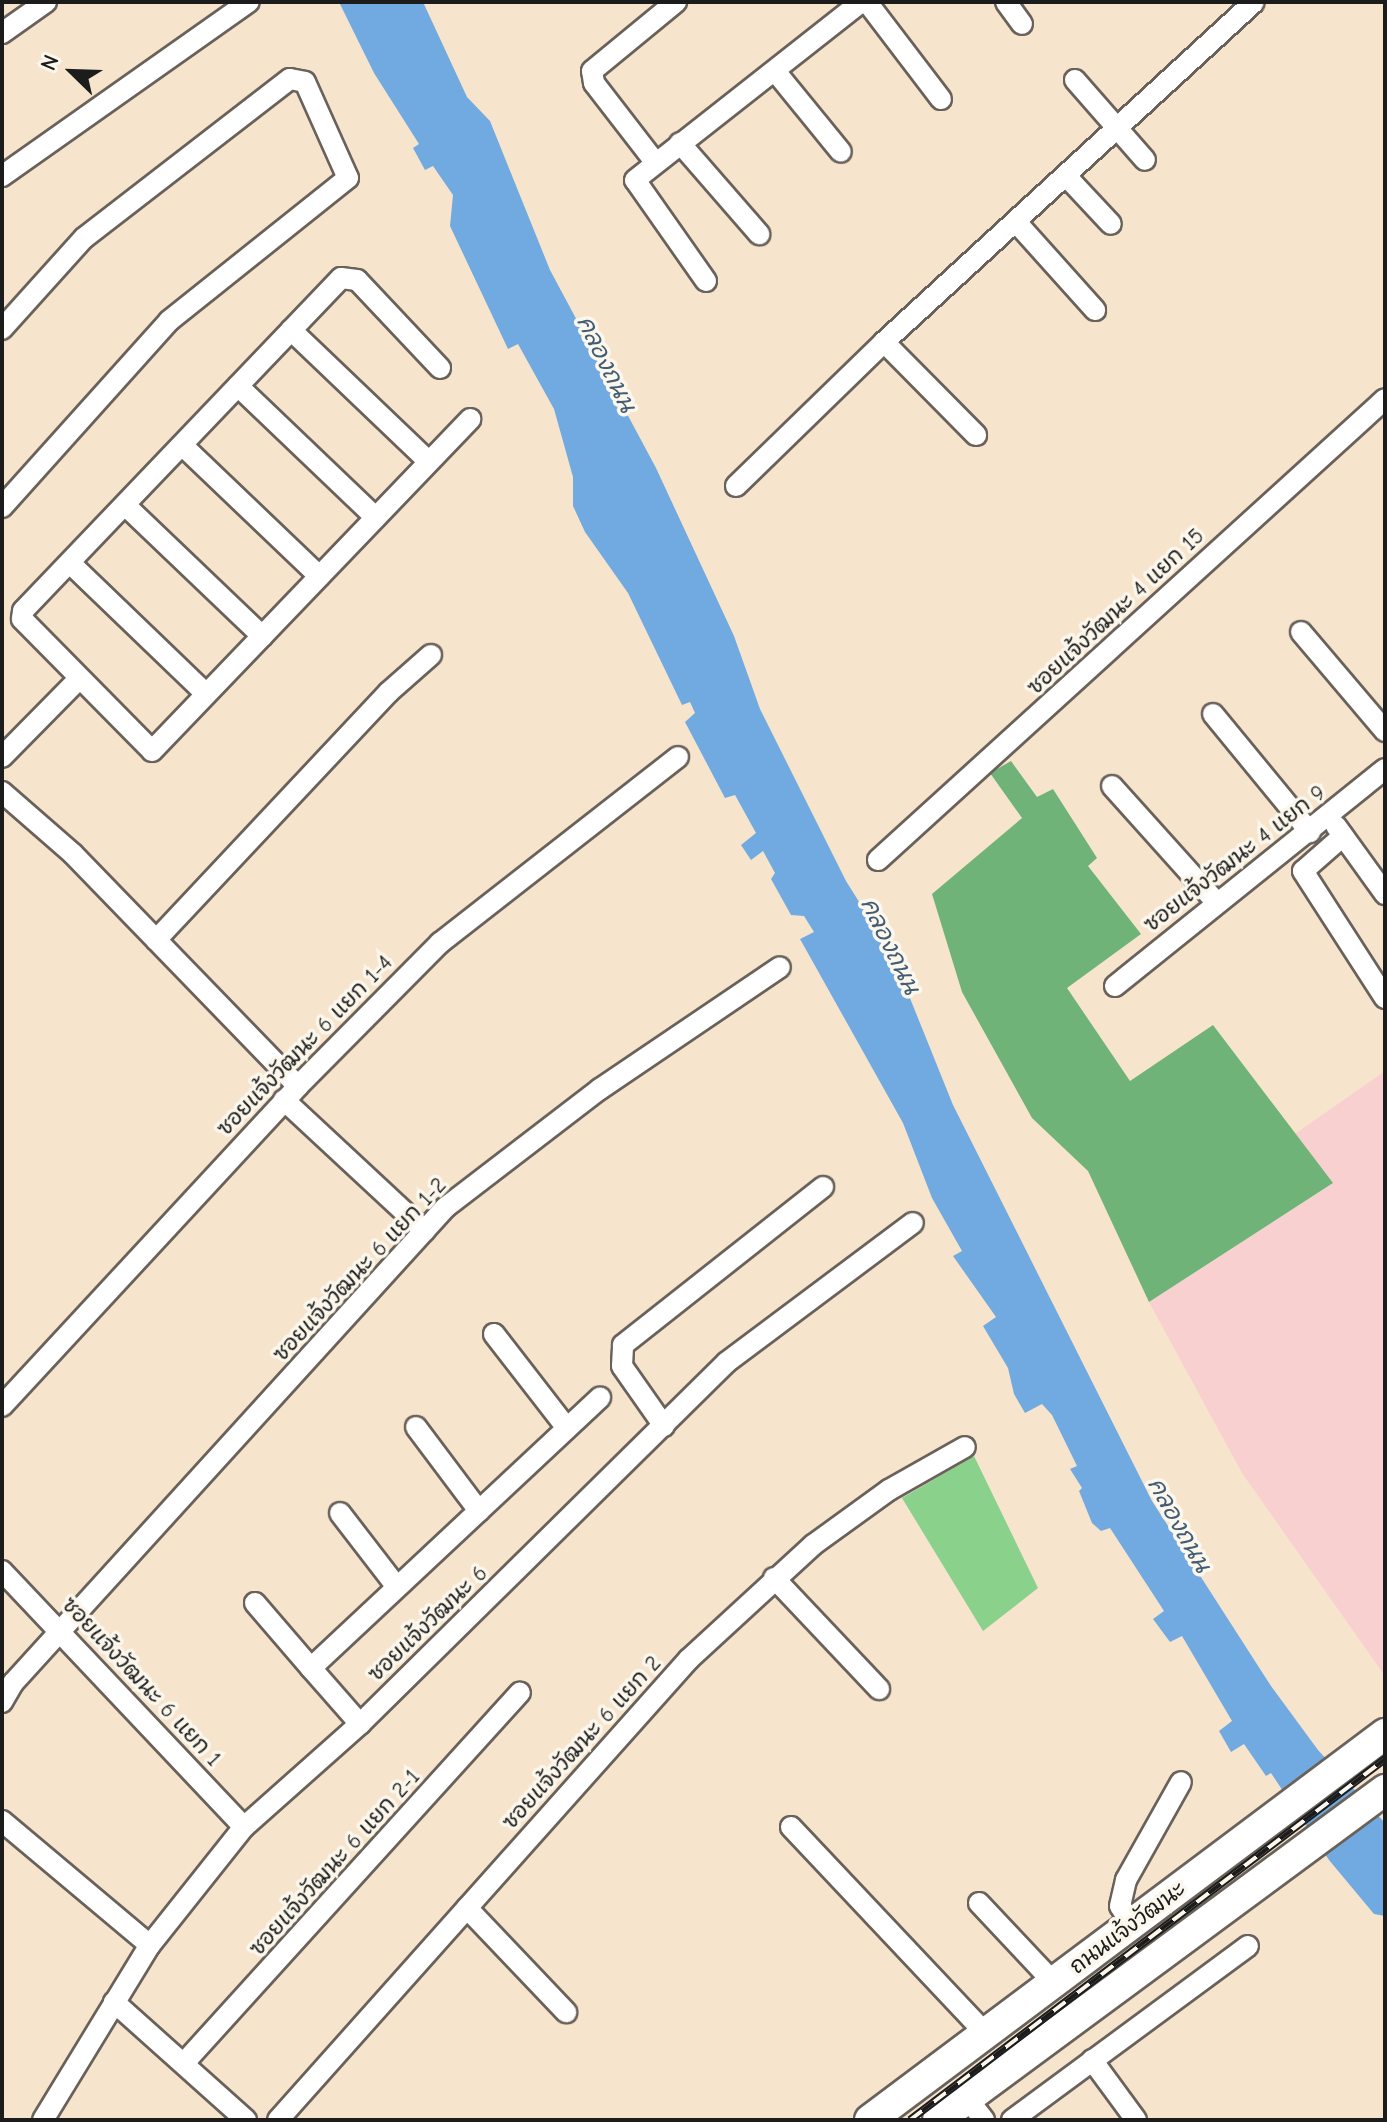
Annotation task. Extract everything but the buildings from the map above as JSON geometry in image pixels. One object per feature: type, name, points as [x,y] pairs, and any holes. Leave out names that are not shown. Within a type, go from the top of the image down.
[{"type":"main road","name":"ถนนแจ้งวัฒนะ","points":[[870,2120],[1385,1734]]},
{"type":"main road","name":"ถนนแจ้งวัฒนะ","points":[[938,2120],[976,2109],[1250,1892],[1385,1790]]},
{"type":"street","points":[[2,33],[46,2]]},
{"type":"street","points":[[208,2],[218,21]]},
{"type":"street","points":[[2,176],[249,2]]},
{"type":"street","points":[[655,162],[594,83],[592,71],[676,2]]},
{"type":"street","points":[[706,281],[638,188],[638,175],[864,2],[941,99]]},
{"type":"street","points":[[1006,2],[1022,24]]},
{"type":"street","points":[[736,486],[884,342],[1254,2]]},
{"type":"street","points":[[775,71],[841,152]]},
{"type":"street","points":[[2,329],[84,238],[290,79],[305,82],[348,178],[169,321],[2,507]]},
{"type":"street","points":[[1075,80],[1145,160]]},
{"type":"street","points":[[680,143],[759,234]]},
{"type":"street","points":[[1067,177],[1111,224]]},
{"type":"street","points":[[1017,223],[1095,310]]},
{"type":"street","points":[[440,368],[348,275],[291,330],[21,617],[78,680],[152,751],[470,419]]},
{"type":"street","points":[[291,330],[428,461]]},
{"type":"street","points":[[884,342],[976,435]]},
{"type":"street","points":[[238,386],[375,517]]},
{"type":"street","name":"ซอยแจ้งวัฒนะ 4 แยก 15","points":[[878,860],[1385,399]]},
{"type":"street","points":[[182,445],[319,576]]},
{"type":"street","points":[[125,505],[262,636]]},
{"type":"street","points":[[70,563],[206,694]]},
{"type":"street","points":[[1301,632],[1385,731]]},
{"type":"street","points":[[156,940],[389,692],[431,655]]},
{"type":"street","points":[[2,757],[78,680]]},
{"type":"street","points":[[1213,714],[1310,832]]},
{"type":"street","name":"ซอยแจ้งวัฒนะ 6 แยก 1-4","points":[[2,1406],[291,1093],[440,943],[678,757]]},
{"type":"street","name":"ซอยแจ้งวัฒนะ 4 แยก 9","points":[[1115,986],[1385,769]]},
{"type":"street","points":[[1112,786],[1217,903]]},
{"type":"street","points":[[2,792],[73,854],[156,940],[291,1093],[425,1231]]},
{"type":"street","points":[[1330,816],[1385,894]]},
{"type":"street","points":[[1343,836],[1303,871],[1385,998]]},
{"type":"street","name":"ซอยแจ้งวัฒนะ 6 แยก 1-2","points":[[2,1702],[13,1683],[63,1634],[446,1207],[538,1134],[780,967]]},
{"type":"street","points":[[664,1426],[622,1366],[623,1345],[823,1187]]},
{"type":"street","name":"ซอยแจ้งวัฒนะ 6","points":[[43,2120],[150,1945],[244,1827],[360,1724],[727,1362],[913,1223]]},
{"type":"street","points":[[494,1334],[567,1428]]},
{"type":"street","points":[[311,1668],[600,1398]]},
{"type":"street","points":[[416,1427],[479,1511]]},
{"type":"street","name":"ซอยแจ้งวัฒนะ 6 แยก 2","points":[[291,2115],[467,1908],[689,1659],[774,1578],[889,1490],[965,1447]]},
{"type":"street","points":[[340,1513],[397,1587]]},
{"type":"street","name":"ซอยแจ้งวัฒนะ 6 แยก 1","points":[[2,1571],[244,1827]]},
{"type":"street","points":[[774,1578],[879,1689]]},
{"type":"street","points":[[255,1603],[360,1724]]},
{"type":"street","name":"ซอยแจ้งวัฒนะ 6 แยก 2-1","points":[[184,2063],[520,1693]]},
{"type":"street","points":[[1132,1925],[1120,1906],[1126,1880],[1181,1782]]},
{"type":"street","points":[[2,1821],[150,1945]]},
{"type":"street","points":[[791,1827],[986,2034]]},
{"type":"street","points":[[979,1903],[1054,1983]]},
{"type":"street","points":[[467,1908],[566,2012]]},
{"type":"street","points":[[1012,2120],[1248,1946]]},
{"type":"street","points":[[114,2002],[246,2120]]},
{"type":"street","points":[[1092,2060],[1136,2120]]},
{"type":"shaded area","points":[[1385,1071],[1385,1676],[1242,1473],[1149,1302],[1332,1184],[1295,1134]]},
{"type":"green space","points":[[1011,761],[1037,797],[1053,789],[1097,858],[1088,866],[1141,934],[1067,988],[1130,1081],[1213,1025],[1333,1183],[1149,1302],[1088,1171],[1032,1118],[962,992],[932,894],[1022,818],[990,773]]},
{"type":"green space","points":[[974,1456],[1038,1588],[983,1631],[902,1498]]},
{"type":"water","points":[[339,2],[423,2],[467,97],[490,121],[550,270],[656,468],[734,636],[760,709],[846,881],[893,956],[953,1105],[1152,1501],[1271,1686],[1318,1750],[1385,1823],[1385,1916],[1374,1914],[1329,1860],[1271,1773],[1266,1776],[1244,1744],[1231,1752],[1219,1731],[1232,1721],[1182,1636],[1170,1642],[1153,1619],[1164,1611],[1110,1528],[1101,1531],[1092,1523],[1079,1491],[1082,1488],[1070,1469],[1077,1466],[1052,1415],[1042,1404],[1025,1413],[1014,1394],[1008,1368],[983,1326],[996,1317],[953,1256],[962,1251],[932,1198],[903,1123],[800,939],[814,932],[804,916],[791,915],[771,879],[775,873],[763,851],[751,860],[741,845],[756,833],[735,795],[725,798],[685,722],[695,713],[690,702],[682,705],[628,593],[585,532],[573,506],[573,477],[554,409],[518,344],[508,349],[450,226],[453,195],[433,166],[425,170],[413,148],[419,144],[374,73]]},
{"type":"railway","points":[[910,2120],[1385,1759]]},
{"type":"water label","name":"คลองถนน","points":[[606,364]]},
{"type":"water label","name":"คลองถนน","points":[[890,946]]},
{"type":"water label","name":"คลองถนน","points":[[1179,1525]]}]
